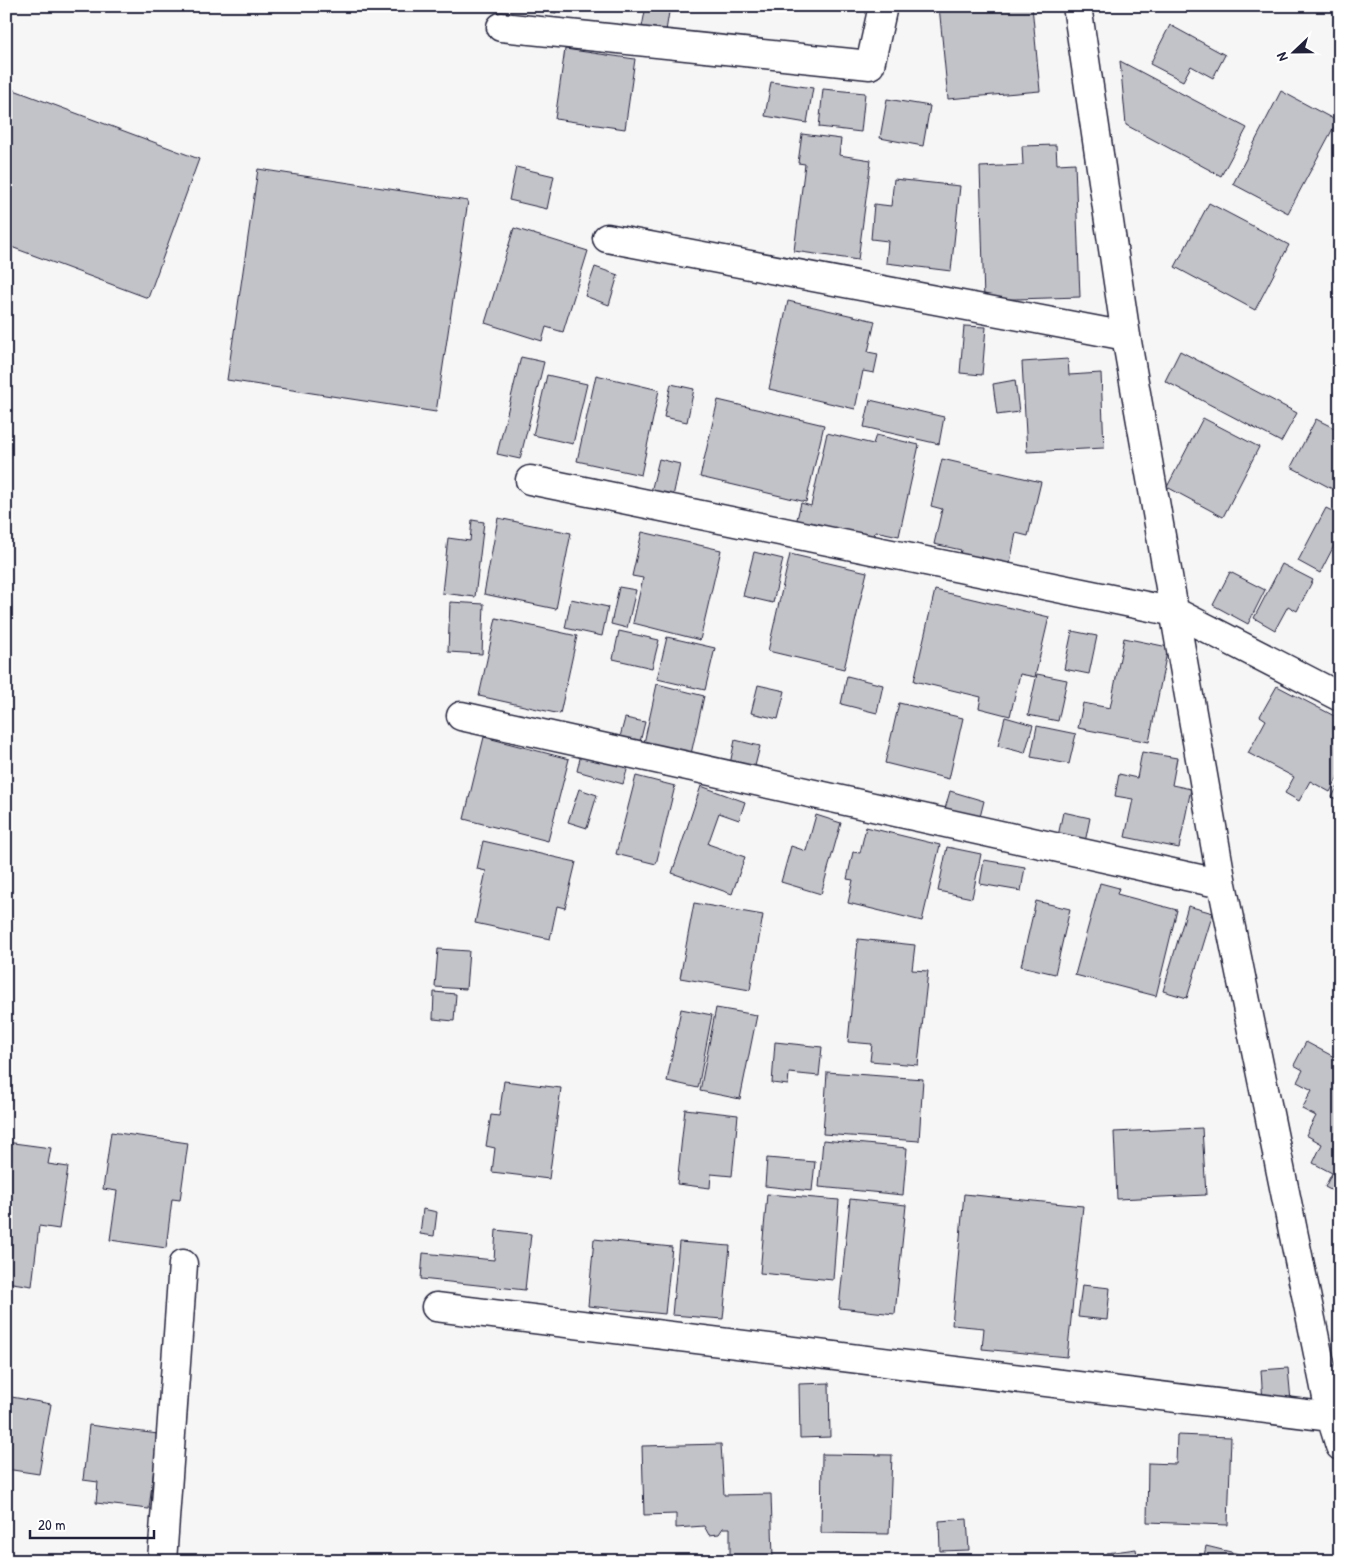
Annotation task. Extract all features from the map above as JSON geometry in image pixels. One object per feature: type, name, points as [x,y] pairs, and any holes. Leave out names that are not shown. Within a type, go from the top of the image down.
[{"type":"street","points":[[501,27],[870,65],[883,6]]},
{"type":"street","points":[[1077,6],[1126,336],[1222,884],[1331,1417],[1340,1446]]},
{"type":"street","points":[[607,238],[1126,336]]},
{"type":"street","points":[[530,480],[1175,612],[1340,697]]},
{"type":"street","points":[[461,716],[1222,884]]},
{"type":"street","points":[[162,1561],[183,1264]]},
{"type":"street","points":[[436,1307],[1331,1417]]},
{"type":"building","points":[[518,6],[557,6],[556,13]]},
{"type":"building","points":[[646,6],[670,6],[666,31],[642,27]]},
{"type":"building","points":[[939,6],[1032,6],[1040,91],[948,99]]},
{"type":"building","points":[[1170,25],[1225,55],[1213,78],[1191,66],[1183,81],[1150,64]]},
{"type":"building","points":[[565,49],[635,59],[625,129],[555,119]]},
{"type":"building","points":[[1120,61],[1247,128],[1221,176],[1126,125]]},
{"type":"building","points":[[771,82],[813,88],[807,123],[765,116]]},
{"type":"building","points":[[6,87],[199,159],[148,298],[6,245]]},
{"type":"building","points":[[823,89],[865,93],[861,132],[819,127]]},
{"type":"building","points":[[1281,91],[1337,121],[1288,213],[1233,184]]},
{"type":"building","points":[[887,99],[930,106],[923,146],[880,138]]},
{"type":"building","points":[[802,134],[841,139],[839,155],[871,160],[858,260],[794,251],[805,164],[798,163]]},
{"type":"building","points":[[1056,145],[1057,164],[1075,163],[1080,297],[984,300],[980,167],[1023,165],[1022,146]]},
{"type":"building","points":[[516,167],[554,176],[547,209],[509,200]]},
{"type":"building","points":[[258,169],[468,201],[436,412],[227,380]]},
{"type":"building","points":[[894,179],[960,186],[951,271],[886,263],[888,241],[871,239],[874,204],[891,206]]},
{"type":"building","points":[[1209,203],[1289,245],[1255,310],[1175,267]]},
{"type":"building","points":[[514,228],[588,251],[563,332],[546,327],[542,341],[485,323]]},
{"type":"building","points":[[595,267],[618,275],[609,305],[585,296]]},
{"type":"building","points":[[788,301],[875,321],[868,352],[878,354],[874,373],[863,371],[855,409],[769,389]]},
{"type":"building","points":[[964,326],[986,327],[982,375],[960,373]]},
{"type":"building","points":[[1180,351],[1297,413],[1281,442],[1165,381]]},
{"type":"building","points":[[521,357],[544,362],[520,459],[497,454]]},
{"type":"building","points":[[1068,359],[1069,375],[1101,373],[1104,448],[1027,452],[1022,362]]},
{"type":"building","points":[[547,375],[587,384],[573,444],[533,435]]},
{"type":"building","points":[[596,375],[659,390],[641,475],[577,461]]},
{"type":"building","points":[[1015,380],[1019,412],[997,415],[993,384]]},
{"type":"building","points":[[671,384],[694,389],[687,422],[664,417]]},
{"type":"building","points":[[718,400],[824,425],[806,502],[700,477]]},
{"type":"building","points":[[870,400],[944,417],[939,444],[864,427]]},
{"type":"building","points":[[1203,418],[1259,447],[1223,517],[1167,487]]},
{"type":"building","points":[[1316,419],[1340,431],[1340,493],[1291,467]]},
{"type":"building","points":[[827,433],[873,444],[876,435],[919,445],[899,536],[875,531],[872,544],[795,527],[801,503],[811,506]]},
{"type":"building","points":[[659,459],[680,464],[672,501],[650,496]]},
{"type":"building","points":[[942,459],[1041,482],[1028,536],[1016,533],[1008,573],[958,561],[961,550],[934,544],[942,509],[931,506]]},
{"type":"building","points":[[1326,508],[1340,515],[1340,534],[1320,573],[1298,561]]},
{"type":"building","points":[[498,518],[571,533],[556,609],[484,594]]},
{"type":"building","points":[[472,520],[484,522],[475,597],[442,593],[448,538],[470,541]]},
{"type":"building","points":[[642,532],[721,550],[700,640],[633,623],[643,578],[632,576]]},
{"type":"building","points":[[754,552],[783,559],[773,603],[743,596]]},
{"type":"building","points":[[790,554],[867,572],[844,669],[768,651]]},
{"type":"building","points":[[1282,564],[1313,580],[1297,611],[1288,606],[1275,630],[1254,618]]},
{"type":"building","points":[[1230,572],[1265,590],[1248,624],[1213,605]]},
{"type":"building","points":[[619,587],[636,590],[627,628],[611,624]]},
{"type":"building","points":[[935,590],[1049,617],[1035,677],[1020,674],[1010,716],[979,708],[981,697],[914,681]]},
{"type":"building","points":[[571,599],[608,607],[602,636],[565,628]]},
{"type":"building","points":[[450,602],[484,604],[482,654],[448,652]]},
{"type":"building","points":[[496,618],[577,636],[560,714],[479,696]]},
{"type":"building","points":[[619,631],[659,640],[652,668],[613,659]]},
{"type":"building","points":[[1072,631],[1097,636],[1089,674],[1064,669]]},
{"type":"building","points":[[667,637],[715,648],[705,690],[657,679]]},
{"type":"building","points":[[1124,638],[1168,647],[1149,742],[1078,728],[1083,703],[1110,708]]},
{"type":"building","points":[[1037,674],[1067,680],[1058,721],[1028,715]]},
{"type":"building","points":[[847,676],[883,685],[877,713],[841,704]]},
{"type":"building","points":[[657,684],[704,696],[691,754],[644,743]]},
{"type":"building","points":[[758,685],[785,691],[778,719],[751,713]]},
{"type":"building","points":[[1277,686],[1340,719],[1340,773],[1330,792],[1310,781],[1299,801],[1285,793],[1294,777],[1248,753],[1266,720],[1260,716]]},
{"type":"building","points":[[899,703],[963,718],[949,779],[885,763]]},
{"type":"building","points":[[1005,717],[1033,725],[1025,753],[998,746]]},
{"type":"building","points":[[625,718],[645,722],[640,742],[620,737]]},
{"type":"building","points":[[1037,726],[1076,734],[1069,764],[1031,757]]},
{"type":"building","points":[[484,737],[569,759],[548,841],[464,819]]},
{"type":"building","points":[[735,740],[760,746],[754,770],[730,764]]},
{"type":"building","points":[[582,750],[629,763],[623,784],[577,771]]},
{"type":"building","points":[[1142,752],[1177,758],[1172,785],[1191,789],[1179,848],[1125,837],[1133,799],[1115,796],[1119,774],[1137,778]]},
{"type":"building","points":[[636,776],[675,786],[656,864],[616,854]]},
{"type":"building","points":[[1340,782],[1340,801],[1332,797]]},
{"type":"building","points":[[701,786],[745,802],[739,820],[719,813],[708,844],[745,857],[732,894],[672,873]]},
{"type":"building","points":[[579,789],[597,795],[587,828],[568,822]]},
{"type":"building","points":[[950,791],[984,801],[978,825],[943,816]]},
{"type":"building","points":[[1063,812],[1090,818],[1084,847],[1057,841]]},
{"type":"building","points":[[816,815],[841,823],[821,894],[781,882],[791,846],[806,851]]},
{"type":"building","points":[[866,827],[940,845],[922,921],[848,903],[853,880],[847,879],[853,852],[860,853]]},
{"type":"building","points":[[483,841],[576,862],[565,908],[557,906],[550,939],[475,923],[486,871],[477,869]]},
{"type":"building","points":[[947,847],[981,854],[972,898],[938,891]]},
{"type":"building","points":[[984,860],[1025,867],[1021,891],[980,884]]},
{"type":"building","points":[[1100,883],[1119,888],[1117,894],[1177,910],[1156,996],[1075,975]]},
{"type":"building","points":[[1036,901],[1070,909],[1055,974],[1021,966]]},
{"type":"building","points":[[694,903],[763,915],[750,990],[680,978]]},
{"type":"building","points":[[1188,906],[1213,913],[1187,998],[1163,991]]},
{"type":"building","points":[[858,939],[915,945],[912,970],[928,971],[918,1065],[870,1061],[872,1044],[848,1042]]},
{"type":"building","points":[[438,949],[469,951],[466,989],[435,987]]},
{"type":"building","points":[[434,992],[456,994],[454,1021],[433,1019]]},
{"type":"building","points":[[716,1008],[757,1015],[740,1099],[700,1091]]},
{"type":"building","points":[[681,1009],[712,1015],[698,1088],[667,1081]]},
{"type":"building","points":[[775,1042],[822,1047],[819,1076],[789,1073],[788,1085],[772,1083]]},
{"type":"building","points":[[1306,1042],[1340,1060],[1340,1195],[1325,1187],[1332,1173],[1313,1163],[1322,1144],[1306,1135],[1316,1116],[1302,1109],[1312,1090],[1297,1082],[1303,1070],[1294,1065]]},
{"type":"building","points":[[827,1072],[923,1079],[919,1141],[823,1134]]},
{"type":"building","points":[[504,1081],[561,1088],[549,1179],[492,1172],[495,1148],[486,1146],[491,1115],[499,1116]]},
{"type":"building","points":[[685,1109],[738,1115],[732,1176],[711,1174],[710,1188],[677,1184]]},
{"type":"building","points":[[1202,1128],[1206,1195],[1117,1199],[1114,1132]]},
{"type":"building","points":[[111,1132],[188,1143],[180,1200],[172,1199],[166,1248],[110,1240],[117,1191],[103,1189]]},
{"type":"building","points":[[823,1140],[907,1148],[903,1195],[819,1187]]},
{"type":"building","points":[[6,1142],[51,1148],[48,1164],[68,1167],[59,1229],[39,1226],[32,1286],[6,1282]]},
{"type":"building","points":[[767,1158],[815,1162],[812,1191],[765,1186]]},
{"type":"building","points":[[767,1194],[839,1200],[833,1280],[760,1273]]},
{"type":"building","points":[[964,1194],[1083,1206],[1067,1357],[982,1349],[984,1328],[952,1325]]},
{"type":"building","points":[[850,1199],[906,1205],[895,1314],[839,1308]]},
{"type":"building","points":[[423,1209],[437,1212],[434,1236],[420,1234]]},
{"type":"building","points":[[496,1230],[531,1234],[525,1290],[421,1279],[423,1253],[494,1260]]},
{"type":"building","points":[[594,1239],[672,1247],[665,1314],[588,1306]]},
{"type":"building","points":[[679,1242],[730,1246],[723,1319],[672,1315]]},
{"type":"building","points":[[1082,1285],[1110,1288],[1107,1320],[1078,1317]]},
{"type":"building","points":[[1288,1368],[1291,1401],[1263,1403],[1261,1370]]},
{"type":"building","points":[[829,1383],[830,1437],[800,1438],[799,1384]]},
{"type":"building","points":[[6,1396],[51,1404],[39,1474],[6,1469]]},
{"type":"building","points":[[89,1425],[158,1434],[149,1509],[96,1503],[98,1482],[83,1480]]},
{"type":"building","points":[[1177,1435],[1231,1437],[1228,1525],[1147,1522],[1148,1463],[1176,1464]]},
{"type":"building","points":[[721,1444],[724,1495],[771,1494],[773,1558],[730,1559],[730,1528],[723,1528],[719,1534],[709,1535],[704,1526],[676,1528],[676,1514],[644,1515],[642,1446]]},
{"type":"building","points":[[822,1454],[892,1455],[889,1534],[821,1533]]},
{"type":"building","points":[[967,1519],[969,1550],[940,1551],[939,1521]]},
{"type":"building","points":[[1206,1546],[1268,1561],[1203,1561]]},
{"type":"building","points":[[1136,1549],[1138,1561],[1108,1561],[1107,1553]]}]
